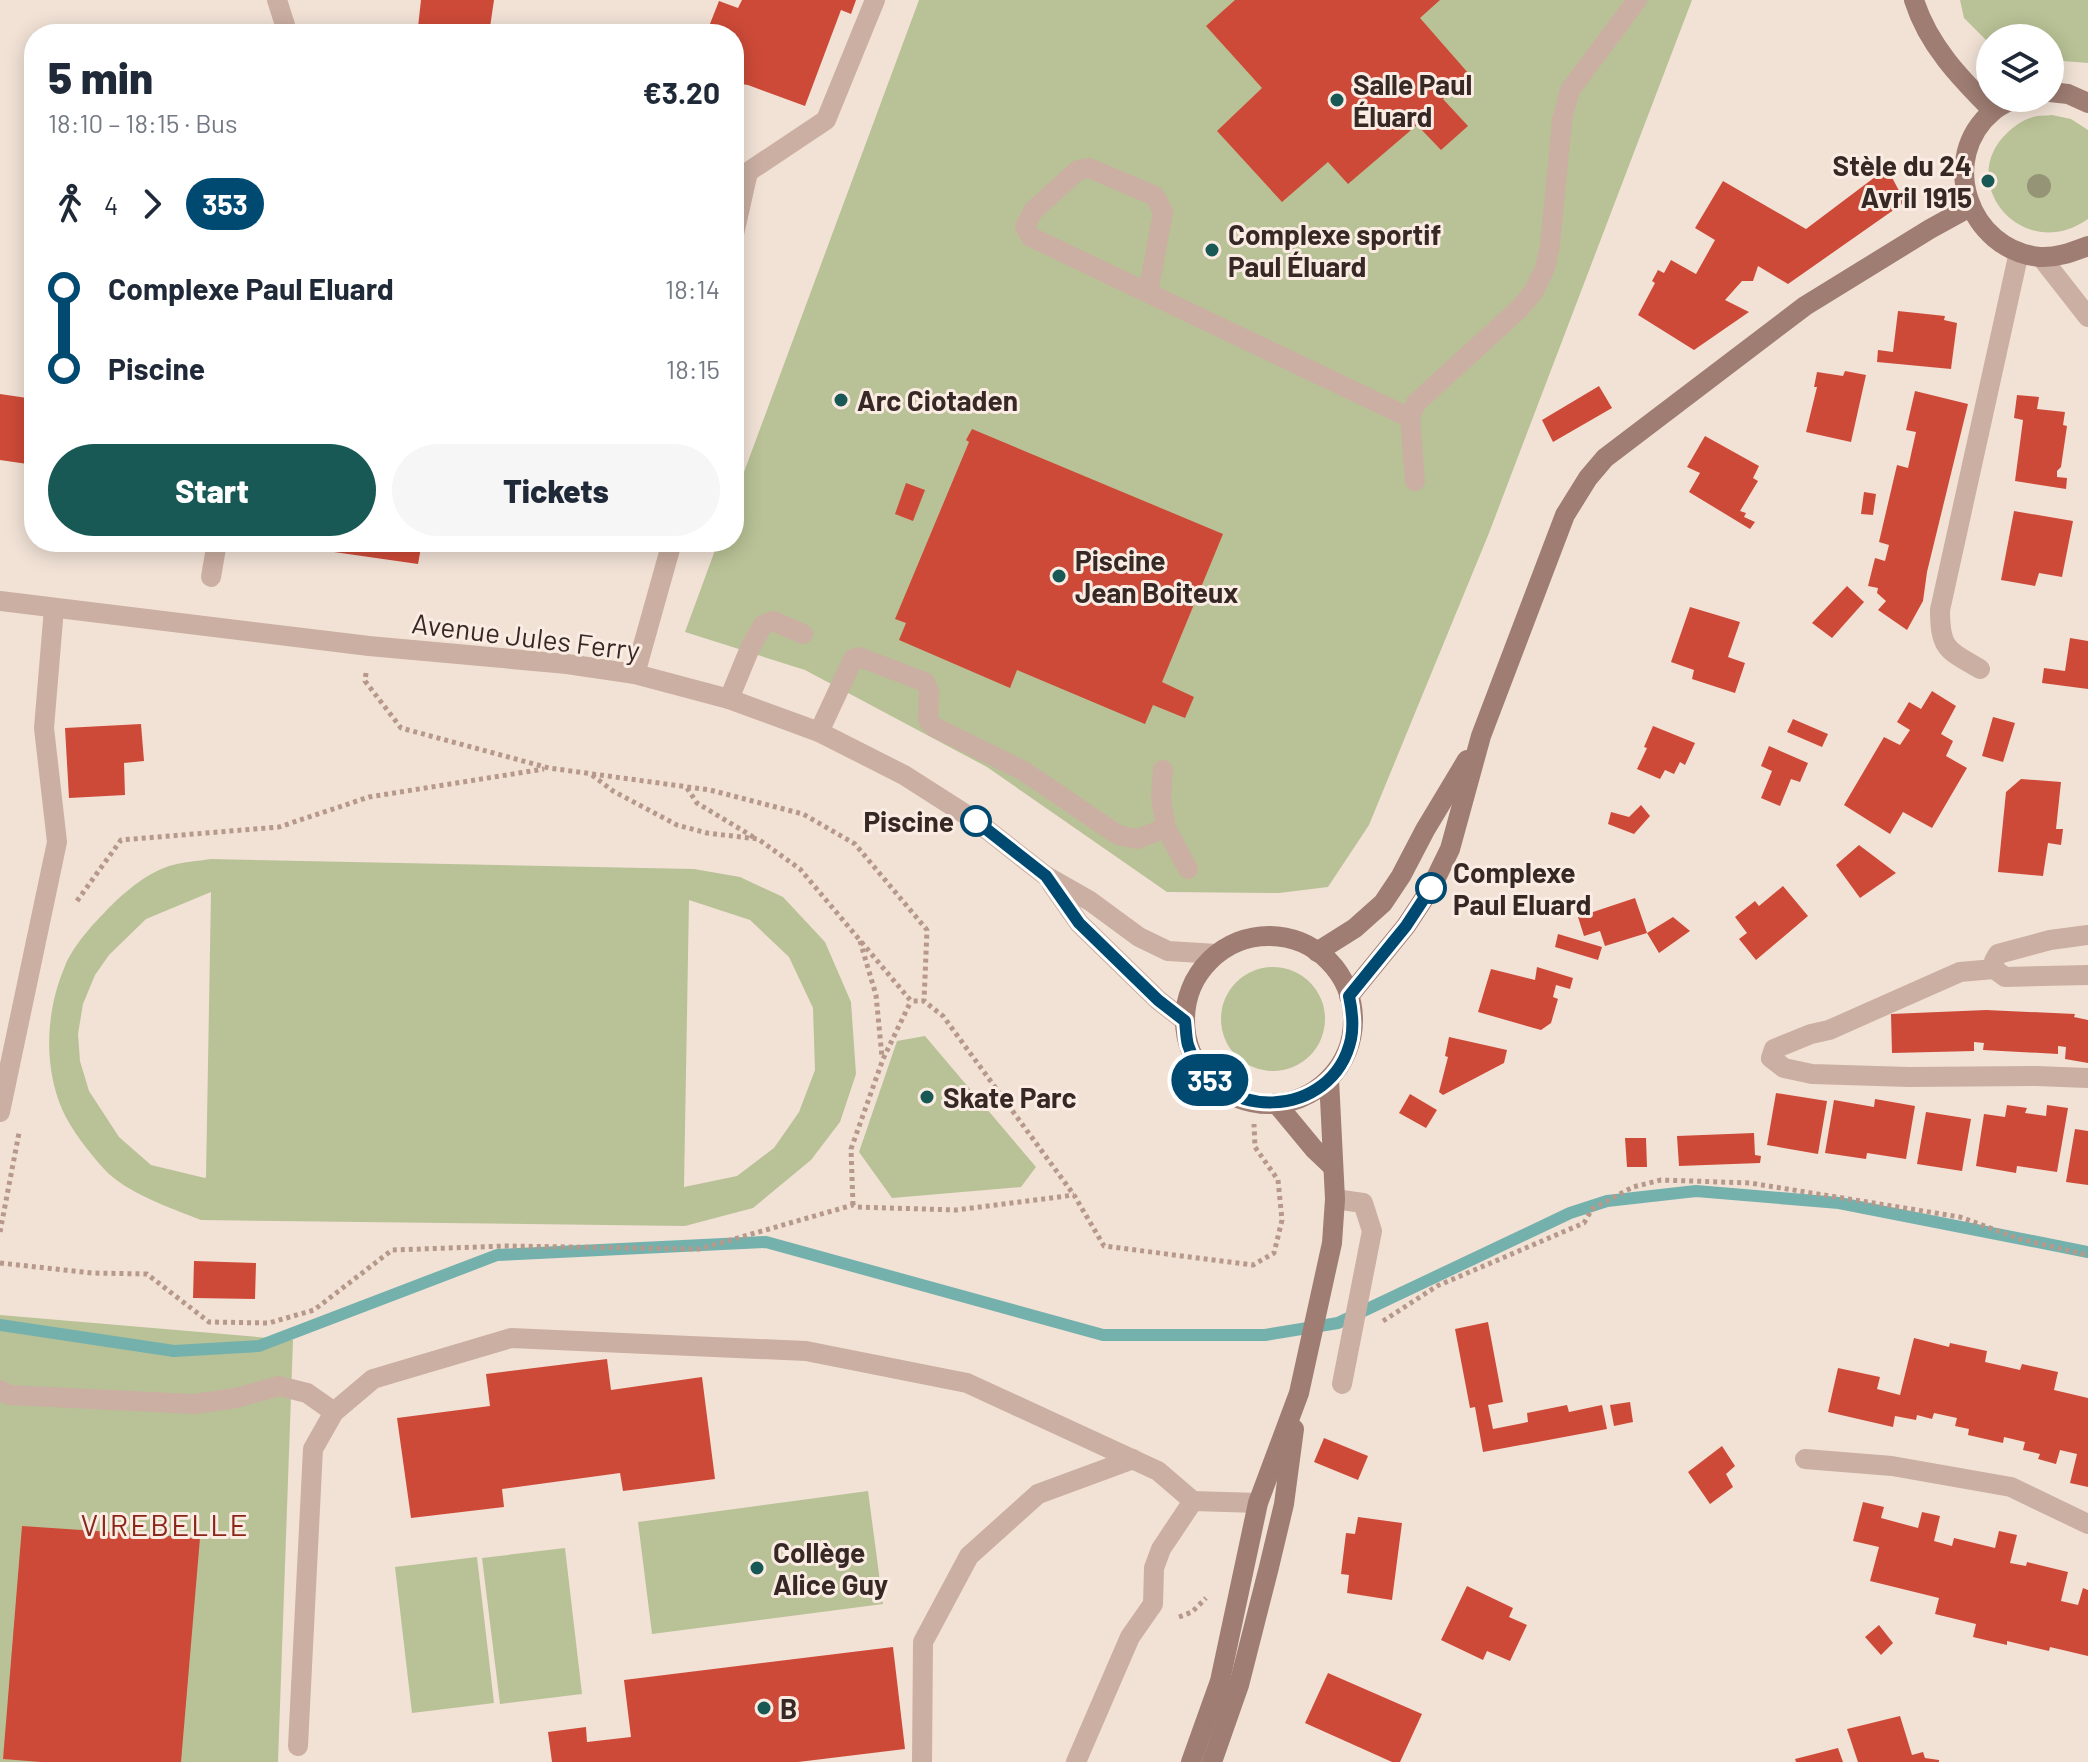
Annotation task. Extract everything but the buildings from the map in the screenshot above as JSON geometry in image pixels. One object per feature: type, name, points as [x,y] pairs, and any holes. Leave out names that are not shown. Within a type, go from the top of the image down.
[{"type":"street","points":[[277,0],[285,24]]},
{"type":"street","points":[[744,190],[748,172],[826,120],[875,0]]},
{"type":"street","points":[[1415,481],[1410,418],[1416,403],[1519,309],[1534,291],[1545,268],[1550,246],[1562,120],[1570,90],[1637,0]]},
{"type":"street","points":[[1914,0],[1920,21],[1937,47],[1959,78],[1976,94]]},
{"type":"street","points":[[2064,94],[2088,103]]},
{"type":"street","points":[[1992,112],[1976,131],[1966,155],[1964,182],[1970,207],[1982,227],[1999,242],[2019,252],[2041,257],[2067,255],[2088,246]]},
{"type":"street","points":[[1148,293],[1163,212],[1155,196],[1089,168],[1078,170],[1033,211],[1025,227],[1031,237],[1148,293],[1410,418]]},
{"type":"street","points":[[1349,996],[1406,926],[1431,888],[1450,849],[1481,736],[1565,515],[1588,478],[1605,458],[1805,306],[1970,207]]},
{"type":"street","points":[[1980,669],[1950,651],[1940,634],[1940,610],[2019,252]]},
{"type":"street","points":[[2041,257],[2088,317]]},
{"type":"street","points":[[211,577],[215,552]]},
{"type":"street","points":[[635,674],[669,552]]},
{"type":"street","name":"Avenue Jules Ferry","points":[[0,601],[369,646],[567,664],[635,674],[729,699],[819,732],[904,775],[976,821],[1046,876],[1090,901],[1139,937],[1168,951],[1217,954]]},
{"type":"street","points":[[0,1112],[57,842],[44,728],[54,608]]},
{"type":"street","points":[[729,699],[763,625],[773,621],[803,634]]},
{"type":"street","points":[[819,732],[853,659],[859,657],[925,682],[929,691],[928,720],[934,727],[1022,770],[1118,835],[1137,839],[1166,828]]},
{"type":"street","points":[[1317,952],[1355,928],[1383,903],[1481,736]]},
{"type":"street","points":[[1163,770],[1161,798],[1166,828],[1188,869]]},
{"type":"street","name":"Avenue Jules Ferry","points":[[1046,876],[1079,923],[1158,1000],[1185,1021]]},
{"type":"street","points":[[1994,969],[1998,954],[2050,940],[2088,935]]},
{"type":"street","points":[[1257,937],[1280,937],[1299,942],[1317,952],[1342,978],[1353,1017],[1343,1061],[1329,1079],[1305,1096],[1276,1103],[1253,1103],[1231,1095],[1212,1082],[1198,1065],[1188,1044],[1185,1021],[1186,1002],[1203,968],[1217,954],[1236,943],[1257,937]]},
{"type":"street","points":[[2088,975],[2005,977],[1994,969],[1960,972],[1829,1030],[1774,1049],[1771,1058],[1784,1068],[1812,1074],[2088,1078]]},
{"type":"street","points":[[1191,1762],[1220,1681],[1258,1503],[1307,1365],[1332,1243],[1335,1199],[1329,1079]]},
{"type":"street","points":[[1276,1103],[1333,1167]]},
{"type":"street","points":[[1335,1199],[1363,1203],[1372,1231],[1342,1384]]},
{"type":"street","points":[[298,1746],[313,1449],[334,1412],[373,1379],[511,1338],[806,1351],[967,1383],[1158,1471],[1193,1501],[1258,1503]]},
{"type":"street","points":[[0,1390],[9,1395],[194,1404],[236,1398],[279,1386],[307,1393],[334,1412]]},
{"type":"street","points":[[1212,1762],[1239,1685],[1281,1517],[1299,1393]]},
{"type":"street","points":[[922,1762],[923,1642],[969,1556],[1038,1494],[1133,1459]]},
{"type":"street","points":[[1805,1459],[1892,1466],[2011,1487],[2088,1524]]},
{"type":"street","points":[[1076,1762],[1130,1637],[1153,1604],[1154,1568],[1161,1549],[1193,1501]]},
{"type":"path","points":[[369,646],[365,681],[401,728],[549,768],[710,790],[803,814],[855,844],[927,930],[924,1001]]},
{"type":"path","points":[[69,912],[121,840],[279,827],[369,797],[549,768]]},
{"type":"path","points":[[592,774],[613,791],[677,825],[707,833],[758,839]]},
{"type":"path","points":[[687,787],[697,803],[758,839],[800,869],[911,1001]]},
{"type":"path","points":[[858,937],[876,995],[883,1059]]},
{"type":"path","points":[[911,1001],[924,1001],[943,1016],[1074,1195],[1104,1246],[1253,1265],[1274,1253],[1282,1220],[1278,1180],[1255,1147],[1253,1103]]},
{"type":"path","points":[[853,1205],[851,1149],[883,1059],[911,1001]]},
{"type":"path","points":[[0,1232],[21,1124]]},
{"type":"path","points":[[1385,1320],[1437,1286],[1584,1223],[1592,1209],[1599,1205],[1633,1187],[1661,1180],[1750,1183],[1960,1217],[2020,1239],[2088,1255]]},
{"type":"path","points":[[0,1263],[92,1273],[147,1274],[209,1322],[269,1323],[314,1310],[392,1250],[506,1246],[699,1249],[853,1205],[956,1210],[1074,1195]]},
{"type":"path","points":[[1130,1637],[1192,1612],[1205,1601],[1208,1591]]},
{"type":"green space","name":"Complexe sportif Paul Éluard","points":[[919,0],[1692,0],[1489,533],[1369,825],[1328,887],[1279,893],[1167,892],[987,767],[805,670],[685,632],[714,552],[744,552],[744,472]]},
{"type":"green space","points":[[1960,0],[2088,0],[2088,63],[2064,61],[2064,24],[1976,24],[1976,30],[1964,18]]},
{"type":"green space","points":[[2052,115],[2071,119],[2088,130],[2088,219],[2063,231],[2040,232],[2020,225],[2003,212],[1992,194],[1988,174],[1993,153],[2010,130],[2029,118]]},
{"type":"green space","points":[[211,859],[694,869],[740,877],[783,897],[825,942],[851,1002],[856,1074],[840,1122],[811,1160],[753,1208],[685,1226],[201,1220],[163,1205],[113,1178],[70,1125],[52,1074],[51,1019],[68,959],[82,938],[112,905],[151,874],[169,866]],"holes":[[[211,892],[206,1177],[205,1178],[151,1165],[119,1137],[89,1091],[80,1061],[78,1034],[83,1004],[95,975],[109,955],[146,919]],[[689,900],[750,920],[789,957],[813,1008],[815,1070],[799,1112],[774,1148],[737,1176],[684,1187]]]},
{"type":"green space","points":[[1273,967],[1293,971],[1316,990],[1325,1019],[1321,1039],[1302,1062],[1273,1071],[1253,1067],[1230,1048],[1221,1019],[1225,999],[1244,976]]},
{"type":"green space","name":"Skate Parc","points":[[925,1036],[1036,1167],[1021,1187],[892,1198],[859,1152],[897,1041]]},
{"type":"green space","points":[[0,1315],[293,1340],[278,1762],[0,1762]]},
{"type":"green space","points":[[868,1491],[883,1604],[652,1634],[638,1522]]},
{"type":"green space","points":[[565,1548],[582,1694],[500,1704],[482,1558]]},
{"type":"green space","points":[[477,1557],[494,1703],[412,1713],[395,1567]]},
{"type":"waterway","points":[[0,1325],[174,1351],[259,1346],[497,1255],[766,1242],[1103,1335],[1265,1335],[1338,1323],[1570,1213],[1607,1201],[1696,1191],[1839,1203],[2088,1252]]},
{"type":"bus line","name":"353","points":[[976,821],[1046,876],[1079,923],[1158,1000],[1185,1021],[1188,1044],[1198,1065],[1212,1082],[1231,1095],[1253,1103],[1276,1103],[1305,1096],[1329,1079],[1343,1061],[1350,1040],[1353,1017],[1349,996],[1406,926],[1431,888]]},
{"type":"place","name":"Salle Paul Éluard","points":[[1337,100]]},
{"type":"place","name":"Stèle du 24 Avril 1915","points":[[1988,181]]},
{"type":"place","name":"Complexe sportif Paul Éluard","points":[[1212,250]]},
{"type":"place","name":"Arc Ciotaden","points":[[841,400]]},
{"type":"place","name":"Piscine Jean Boiteux","points":[[1059,576]]},
{"type":"place","name":"Piscine","points":[[976,821]]},
{"type":"place","name":"Complexe Paul Eluard","points":[[1431,888]]},
{"type":"place","name":"Skate Parc","points":[[927,1097]]},
{"type":"place","name":"Collège Alice Guy","points":[[757,1568]]},
{"type":"place","name":"B","points":[[764,1708]]},
{"type":"district","name":"VIREBELLE","points":[[165,1524]]}]
